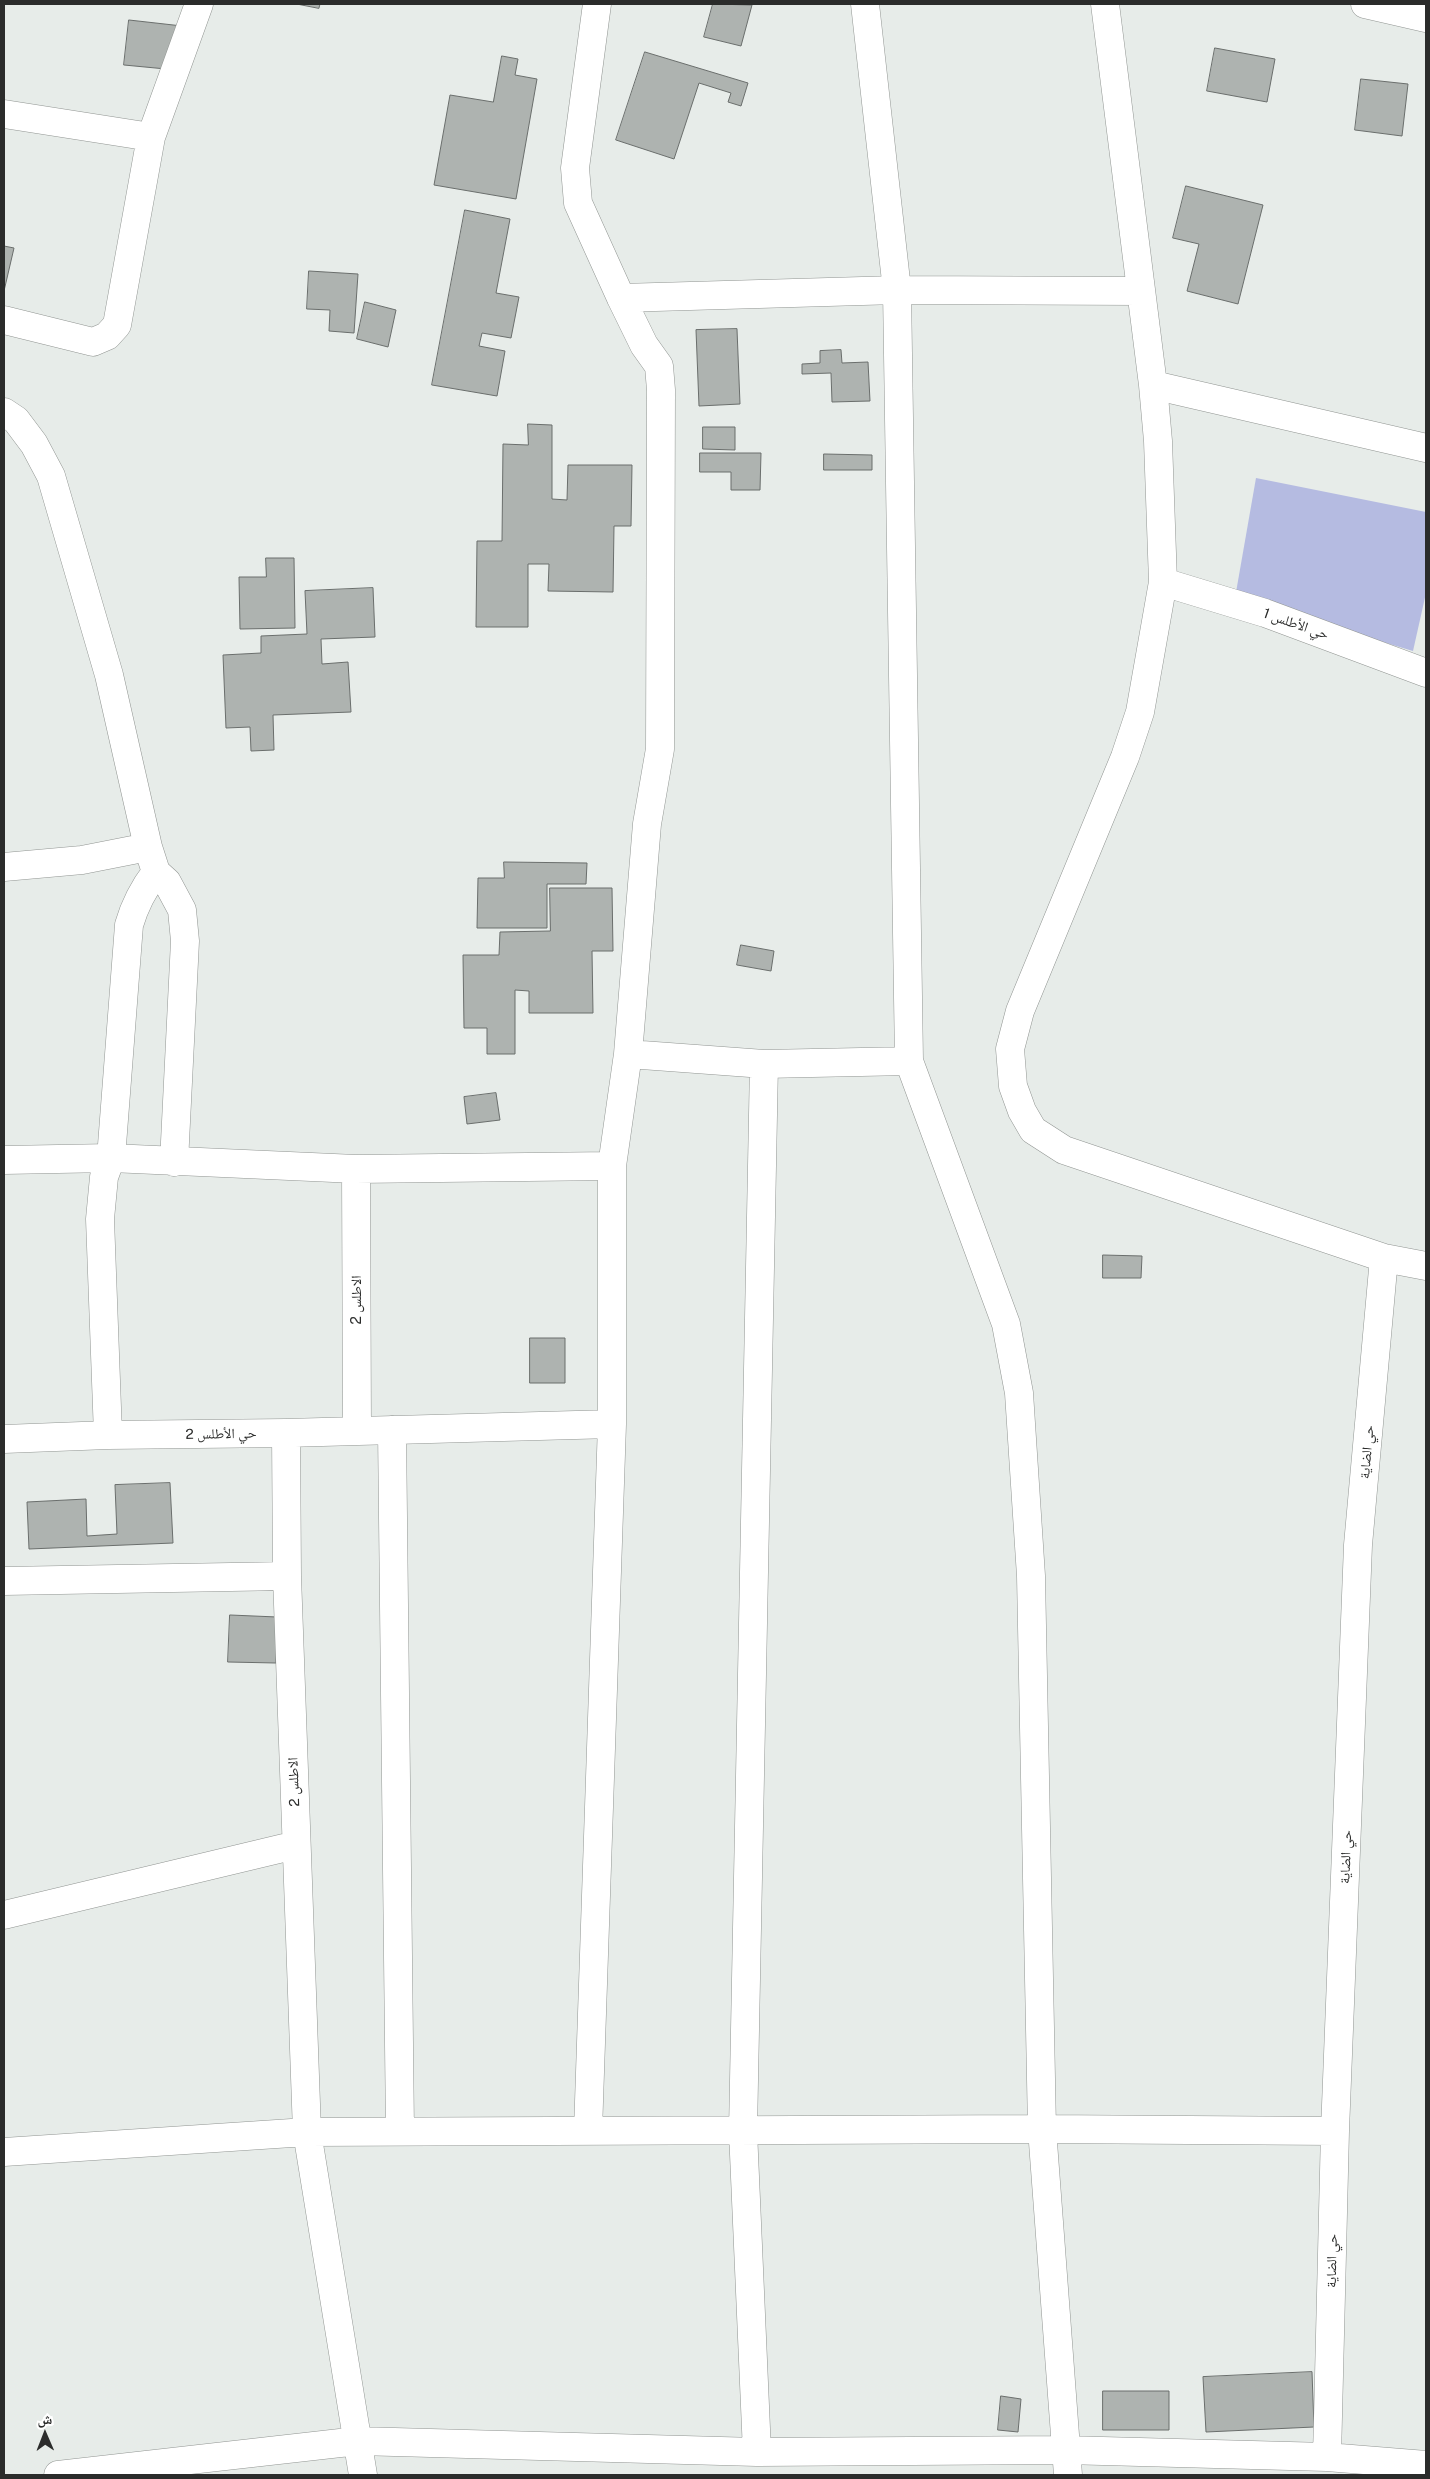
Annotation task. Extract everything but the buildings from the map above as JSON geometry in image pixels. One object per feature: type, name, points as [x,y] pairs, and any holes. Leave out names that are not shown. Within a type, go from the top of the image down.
[{"type":"street","points":[[4,320],[93,342],[107,336],[117,325],[151,137],[199,4]]},
{"type":"street","points":[[588,2131],[612,1424],[612,1166],[628,1054],[648,824],[660,749],[662,390],[659,366],[644,345],[620,298],[578,203],[575,168],[597,4]]},
{"type":"street","points":[[865,4],[897,290],[909,1061],[1006,1324],[1019,1393],[1031,1576],[1042,2129],[1067,2462]]},
{"type":"street","points":[[1105,4],[1153,385],[1158,441],[1163,582],[1140,712],[1125,757],[1020,1011],[1010,1049],[1013,1086],[1022,1111],[1033,1130],[1064,1150],[1384,1258],[1426,1266]]},
{"type":"street","points":[[1365,4],[1426,18]]},
{"type":"street","points":[[4,114],[151,137]]},
{"type":"street","points":[[620,298],[897,290],[1141,291]]},
{"type":"street","points":[[1153,385],[1426,448]]},
{"type":"street","points":[[4,412],[16,420],[34,444],[51,476],[109,675],[152,859],[176,896],[185,926],[174,1162]]},
{"type":"street","name":"حي الأطلس 1","points":[[1163,582],[1265,613],[1426,673]]},
{"type":"street","points":[[4,867],[82,860],[152,859]]},
{"type":"street","points":[[108,1435],[100,1218],[104,1177],[111,1158],[129,925],[152,859]]},
{"type":"street","points":[[628,1054],[764,1064],[909,1061]]},
{"type":"street","points":[[757,2452],[743,2131],[764,1064]]},
{"type":"street","points":[[4,1160],[111,1158],[356,1169],[612,1166]]},
{"type":"street","name":"الاطلس 2","points":[[356,1169],[358,1431]]},
{"type":"street","name":"حي الضاية","points":[[1327,2457],[1334,2131],[1358,1545],[1384,1258]]},
{"type":"street","name":"حي الأطلس 2","points":[[4,1439],[612,1424]]},
{"type":"street","points":[[392,1430],[400,2132]]},
{"type":"street","name":"الاطلس 2","points":[[286,1433],[287,1576],[307,2132],[363,2475]]},
{"type":"street","points":[[4,1581],[287,1576]]},
{"type":"street","points":[[4,1915],[296,1845]]},
{"type":"street","points":[[4,2152],[307,2132],[1042,2129],[1334,2131]]},
{"type":"street","points":[[58,2475],[358,2441],[1067,2462],[1327,2457],[1426,2465]]},
{"type":"shaded area","points":[[1256,478],[1426,512],[1426,593],[1413,651],[1235,598]]}]
